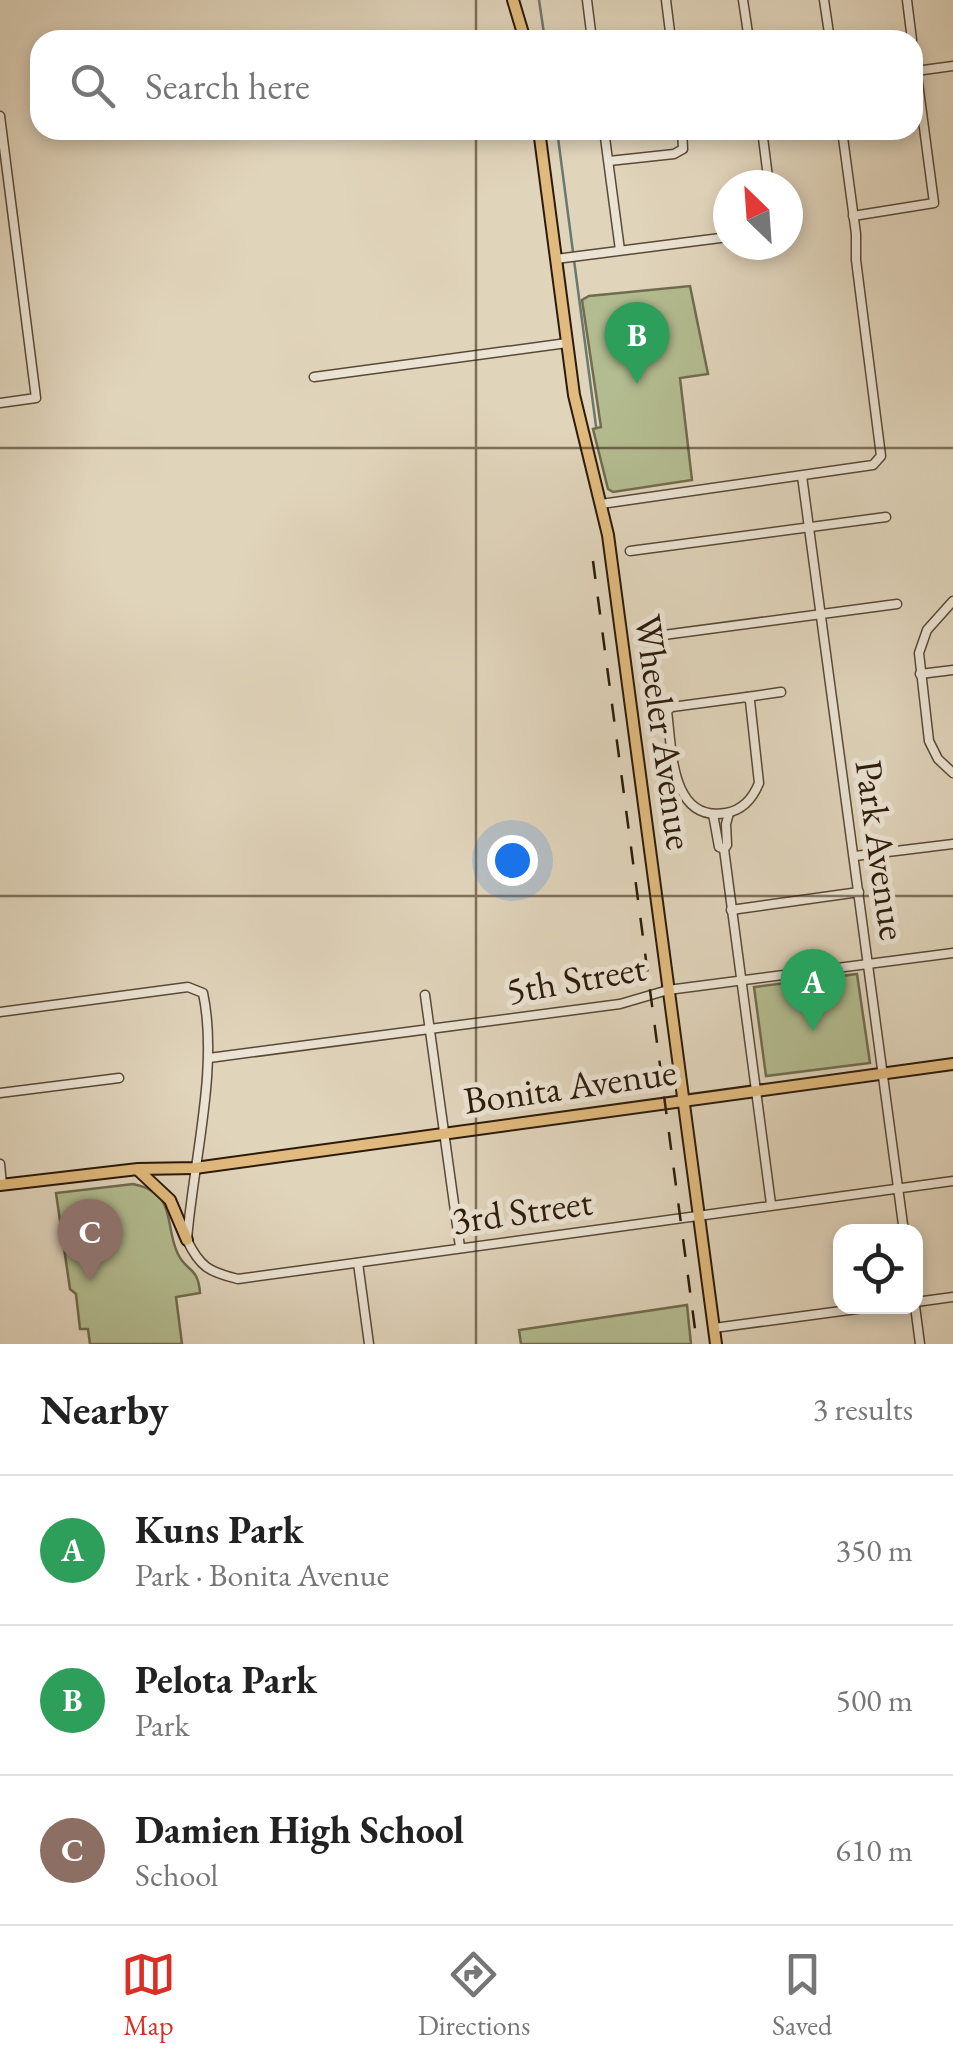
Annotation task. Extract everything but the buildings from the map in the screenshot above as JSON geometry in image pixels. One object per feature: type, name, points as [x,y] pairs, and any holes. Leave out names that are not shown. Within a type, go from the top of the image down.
[{"type":"main road","points":[[514,0],[522,30]]},
{"type":"main road","name":"Wheeler Avenue","points":[[540,140],[582,433],[601,504],[716,1344]]},
{"type":"main road","name":"Bonita Avenue","points":[[1,1185],[138,1169],[195,1168],[953,1064]]},
{"type":"main road","points":[[138,1169],[170,1200],[187,1240]]},
{"type":"street","points":[[587,0],[591,30]]},
{"type":"street","points":[[666,0],[670,30]]},
{"type":"street","points":[[744,0],[748,30]]},
{"type":"street","points":[[824,0],[828,30]]},
{"type":"street","points":[[907,0],[911,30]]},
{"type":"street","points":[[923,71],[953,66]]},
{"type":"street","points":[[0,116],[36,398],[0,403]]},
{"type":"street","points":[[854,216],[934,204],[923,123]]},
{"type":"street","points":[[605,140],[620,250]]},
{"type":"street","points":[[608,161],[674,154],[684,149],[683,140]]},
{"type":"street","points":[[763,140],[767,170]]},
{"type":"street","points":[[601,504],[879,462],[843,140]]},
{"type":"street","points":[[556,259],[713,239]]},
{"type":"street","points":[[314,377],[567,343]]},
{"type":"street","name":"Park Avenue","points":[[802,476],[903,1224]]},
{"type":"street","points":[[630,551],[886,517]]},
{"type":"street","points":[[953,602],[939,614],[922,640],[920,674],[928,741],[938,759],[953,772]]},
{"type":"street","points":[[641,638],[898,604]]},
{"type":"street","points":[[920,674],[953,670]]},
{"type":"street","points":[[747,697],[759,783],[746,803],[729,813],[712,814],[688,802],[679,790],[667,711],[672,708],[747,697],[782,692]]},
{"type":"street","points":[[724,849],[728,845],[729,813]]},
{"type":"street","points":[[712,814],[720,847],[724,849],[770,1204]]},
{"type":"street","points":[[855,856],[953,844]]},
{"type":"street","points":[[732,910],[859,892]]},
{"type":"street","name":"5th Street","points":[[210,1058],[620,1004],[668,990],[953,952]]},
{"type":"street","points":[[0,1012],[188,988],[203,993],[210,1058],[187,1240]]},
{"type":"street","points":[[425,995],[460,1247]]},
{"type":"street","points":[[0,1093],[119,1078]]},
{"type":"street","points":[[0,1164],[1,1185]]},
{"type":"street","name":"3rd Street","points":[[187,1240],[196,1258],[213,1273],[238,1278],[953,1181]]},
{"type":"street","points":[[358,1263],[369,1344]]},
{"type":"street","points":[[923,1303],[953,1297]]},
{"type":"street","points":[[714,1328],[833,1312]]},
{"type":"street","points":[[916,1314],[920,1344]]},
{"type":"green space","points":[[690,286],[708,374],[680,378],[692,480],[613,492],[608,489],[593,429],[601,427],[582,300],[589,296]]},
{"type":"green space","points":[[857,974],[870,1063],[766,1076],[754,987]]},
{"type":"green space","points":[[133,1184],[157,1194],[163,1202],[177,1252],[199,1284],[200,1293],[176,1297],[182,1344],[90,1344],[88,1329],[80,1329],[56,1193]]},
{"type":"green space","points":[[687,1305],[691,1344],[521,1344],[519,1330]]},
{"type":"waterway","points":[[539,0],[544,30]]},
{"type":"waterway","points":[[558,140],[573,252]]},
{"type":"waterway","points":[[574,260],[596,426]]},
{"type":"railway","points":[[593,561],[697,1344]]},
{"type":"place","name":"Pelota Park","points":[[637,384]]},
{"type":"place","name":"Kuns Park","points":[[813,1031]]},
{"type":"place","name":"Damien High School","points":[[90,1281]]}]
